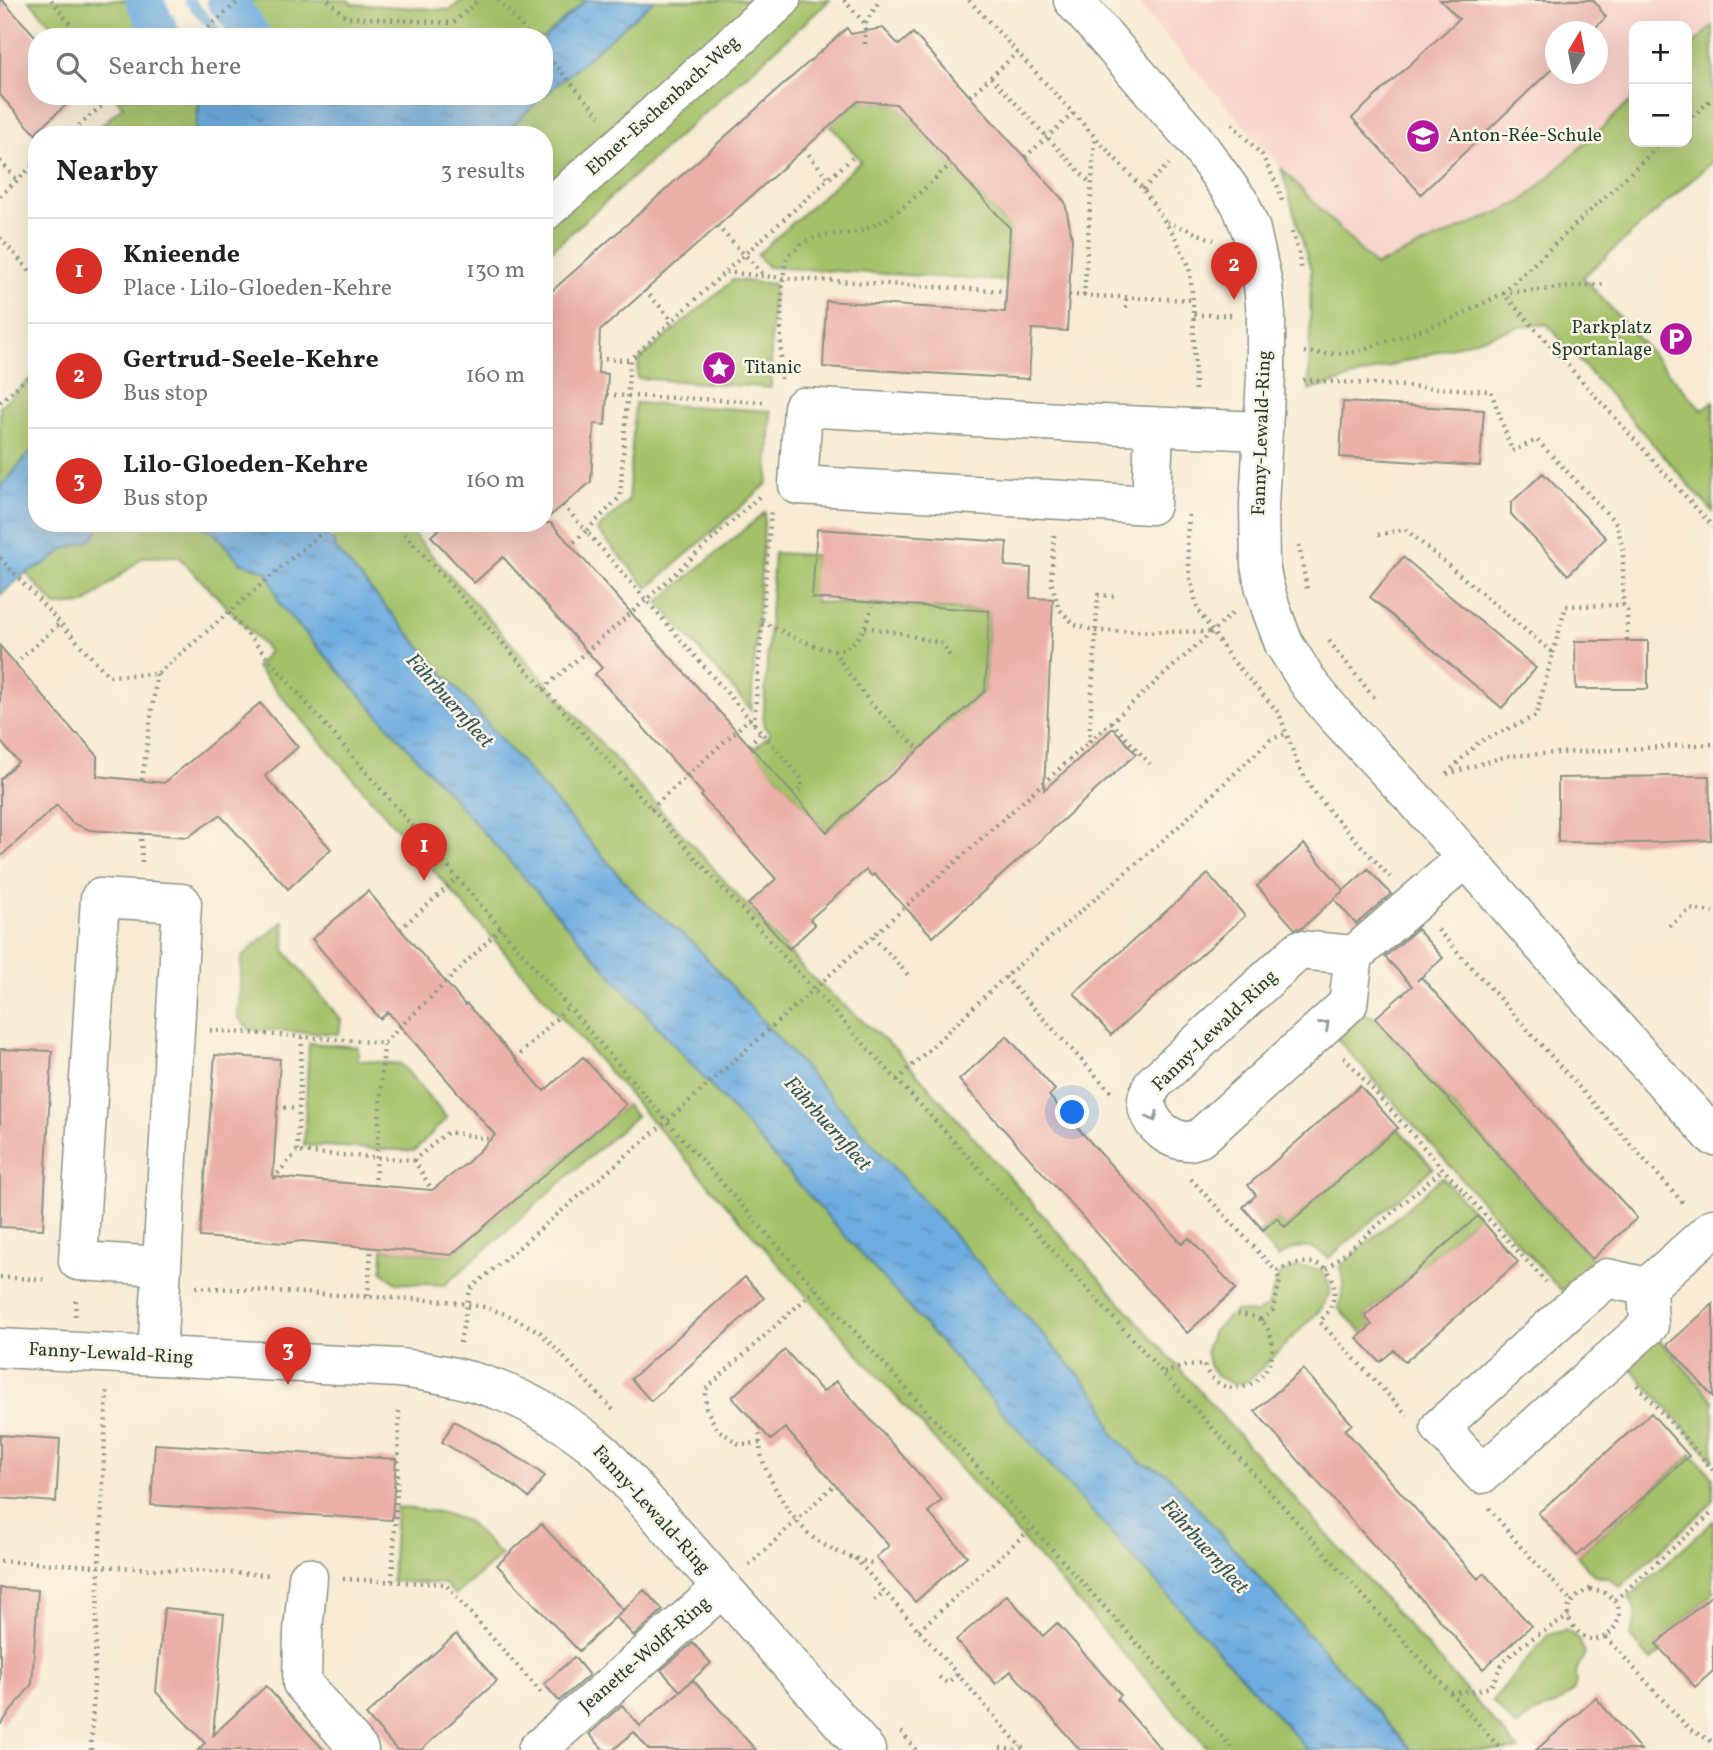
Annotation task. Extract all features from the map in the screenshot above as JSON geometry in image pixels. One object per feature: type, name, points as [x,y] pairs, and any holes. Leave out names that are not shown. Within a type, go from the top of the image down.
[{"type":"street","name":"Ebner-Eschenbach-Weg","points":[[553,204],[781,0]]},
{"type":"street","name":"Fanny-Lewald-Ring","points":[[1073,0],[1194,139],[1240,203],[1251,230],[1263,284],[1266,315],[1260,564],[1264,585],[1284,644],[1310,685],[1713,1136]]},
{"type":"street","points":[[1154,427],[1151,505],[786,485],[803,407],[1262,431]]},
{"type":"street","points":[[1354,955],[1466,858]]},
{"type":"street","points":[[157,1356],[182,903],[100,898],[78,1261],[161,1276]]},
{"type":"street","name":"Fanny-Lewald-Ring","points":[[1299,950],[1354,955],[1348,1004],[1200,1138],[1188,1141],[1172,1138],[1164,1133],[1149,1114],[1147,1099],[1153,1084],[1299,950]]},
{"type":"street","points":[[1647,1287],[1713,1228]]},
{"type":"street","points":[[1607,1278],[1647,1287],[1649,1325],[1482,1474],[1440,1427],[1570,1308],[1607,1278]]},
{"type":"street","name":"Fanny-Lewald-Ring","points":[[0,1348],[399,1368],[453,1376],[500,1390],[529,1403],[578,1433],[604,1454],[866,1750]]},
{"type":"street","points":[[308,1577],[302,1683],[359,1750]]},
{"type":"street","name":"Jeanette-Wolff-Ring","points":[[537,1750],[722,1588]]},
{"type":"path","points":[[51,0],[74,28]]},
{"type":"path","points":[[328,0],[346,17],[453,23],[478,0]]},
{"type":"path","points":[[499,0],[523,28]]},
{"type":"path","points":[[844,0],[865,24]]},
{"type":"path","points":[[865,44],[865,24],[880,0]]},
{"type":"path","points":[[208,28],[238,2]]},
{"type":"path","points":[[970,96],[1018,51]]},
{"type":"path","points":[[553,62],[607,123]]},
{"type":"path","points":[[991,77],[1092,184]]},
{"type":"path","points":[[1692,117],[1713,98]]},
{"type":"path","points":[[78,126],[103,105]]},
{"type":"path","points":[[1025,156],[1074,113]]},
{"type":"path","points":[[1084,296],[1095,137]]},
{"type":"path","points":[[1304,352],[1355,352],[1451,320],[1503,293],[1659,147]]},
{"type":"path","points":[[804,149],[829,179]]},
{"type":"path","points":[[571,545],[620,497],[631,360],[852,158]]},
{"type":"path","points":[[0,162],[17,180]]},
{"type":"path","points":[[783,278],[788,257],[802,243],[819,235],[863,230],[881,222],[903,208],[950,164]]},
{"type":"path","points":[[0,196],[28,170]]},
{"type":"path","points":[[717,226],[765,276]]},
{"type":"path","points":[[0,238],[28,269]]},
{"type":"path","points":[[725,272],[1006,291]]},
{"type":"path","points":[[1503,293],[1607,284]]},
{"type":"path","points":[[645,290],[673,321]]},
{"type":"path","points":[[1503,293],[1713,527]]},
{"type":"path","points":[[1069,295],[1193,300]]},
{"type":"path","points":[[1126,298],[1126,308]]},
{"type":"path","points":[[598,359],[631,360]]},
{"type":"path","points":[[0,402],[28,377]]},
{"type":"path","points":[[1302,393],[1303,380],[1491,391],[1512,451],[1537,440],[1617,524],[1623,551],[1623,605],[1627,611],[1627,641]]},
{"type":"path","points":[[607,395],[780,403],[803,407]]},
{"type":"path","points":[[543,689],[786,485]]},
{"type":"path","points":[[786,485],[762,622],[752,717],[754,724],[802,779],[801,789],[793,795]]},
{"type":"path","points":[[1057,499],[1052,581],[1059,609],[1075,625],[1096,631],[1212,632]]},
{"type":"path","points":[[564,505],[752,717]]},
{"type":"path","points":[[1378,535],[1405,529],[1553,653]]},
{"type":"path","points":[[0,558],[109,676],[157,674],[323,532]]},
{"type":"path","points":[[403,532],[1502,1750]]},
{"type":"path","points":[[1299,542],[1309,597]]},
{"type":"path","points":[[453,1376],[470,1289],[667,1121],[1264,585]]},
{"type":"path","points":[[1089,742],[1098,595],[1114,596]]},
{"type":"path","points":[[1623,605],[1566,606],[1536,716],[1479,742],[1444,776],[1507,756],[1713,744]]},
{"type":"path","points":[[762,622],[816,646],[834,650],[846,648],[859,637],[872,606]]},
{"type":"path","points":[[229,613],[667,1121],[1234,1750]]},
{"type":"path","points":[[15,664],[60,623]]},
{"type":"path","points":[[865,626],[943,644],[952,660]]},
{"type":"path","points":[[1322,632],[1384,708]]},
{"type":"path","points":[[834,650],[872,705],[918,748]]},
{"type":"path","points":[[142,780],[157,674]]},
{"type":"path","points":[[651,809],[752,717]]},
{"type":"path","points":[[1111,722],[1150,764]]},
{"type":"path","points":[[749,745],[761,732]]},
{"type":"path","points":[[897,1080],[1005,977],[1176,829],[1270,740],[1287,733]]},
{"type":"path","points":[[400,929],[458,878]]},
{"type":"path","points":[[1668,926],[1692,909],[1713,912]]},
{"type":"path","points":[[375,1186],[384,1043],[500,928]]},
{"type":"path","points":[[873,937],[911,978]]},
{"type":"path","points":[[1005,977],[1113,1094]]},
{"type":"path","points":[[515,1059],[568,1007]]},
{"type":"path","points":[[175,1027],[384,1043]]},
{"type":"path","points":[[1320,1030],[1570,1308]]},
{"type":"path","points":[[273,1179],[296,1152],[302,1037]]},
{"type":"path","points":[[277,1107],[298,1109]]},
{"type":"path","points":[[296,1152],[414,1160],[448,1132],[492,1139]]},
{"type":"path","points":[[414,1160],[432,1190]]},
{"type":"path","points":[[1327,1269],[1443,1169]]},
{"type":"path","points":[[1187,1174],[1276,1271],[1280,1281],[1273,1310],[1261,1320]]},
{"type":"path","points":[[161,1276],[368,1296],[371,1248]]},
{"type":"path","points":[[1276,1271],[1299,1262],[1319,1264],[1327,1269],[1335,1283],[1334,1295],[1330,1308],[1320,1322],[1412,1421]]},
{"type":"path","points":[[0,1277],[55,1280]]},
{"type":"path","points":[[760,1443],[739,1444],[718,1429],[706,1408],[705,1390],[816,1289]]},
{"type":"path","points":[[1164,1373],[1184,1366],[1204,1365],[1212,1378],[1225,1386],[1241,1388],[1255,1382],[1269,1365],[1273,1350],[1271,1334],[1261,1320],[1238,1314]]},
{"type":"path","points":[[91,1750],[109,1354]]},
{"type":"path","points":[[1612,1358],[1713,1471]]},
{"type":"path","points":[[388,1406],[410,1408]]},
{"type":"path","points":[[392,1581],[399,1407]]},
{"type":"path","points":[[759,1434],[762,1459],[773,1487],[797,1520],[817,1540],[846,1556],[875,1564]]},
{"type":"path","points":[[722,1588],[832,1488]]},
{"type":"path","points":[[1487,1506],[1571,1601]]},
{"type":"path","points":[[1615,1600],[1713,1512]]},
{"type":"path","points":[[919,1630],[1033,1527]]},
{"type":"path","points":[[855,1558],[1023,1748],[1000,1748]]},
{"type":"path","points":[[1590,1589],[1610,1594],[1619,1608],[1614,1630],[1606,1637],[1594,1640],[1582,1635],[1572,1625],[1569,1616],[1568,1607],[1571,1601],[1590,1589]]},
{"type":"path","points":[[874,1600],[884,1591]]},
{"type":"path","points":[[1451,1693],[1490,1687],[1501,1666],[1512,1654],[1569,1616]]},
{"type":"path","points":[[1606,1637],[1689,1729],[1713,1741]]},
{"type":"path","points":[[939,1677],[947,1683],[958,1674]]},
{"type":"shaded area","name":"Anton-Rée-Schule","points":[[1134,0],[1713,0],[1713,26],[1692,45],[1692,21],[1629,21],[1629,103],[1522,202],[1374,266],[1281,168]]},
{"type":"green space","points":[[29,0],[144,0],[158,28],[54,28]]},
{"type":"green space","points":[[225,0],[348,0],[352,4],[450,10],[462,0],[586,0],[553,30],[247,28]]},
{"type":"green space","points":[[654,0],[763,0],[553,186],[553,126],[512,126],[534,105],[553,105],[553,88]]},
{"type":"green space","points":[[798,0],[830,0],[553,249],[553,216]]},
{"type":"green space","points":[[1713,26],[1713,161],[1583,277],[1702,410],[1713,401],[1713,512],[1547,324],[1518,327],[1309,391],[1311,270],[1281,168],[1375,266],[1522,202],[1629,103],[1629,147],[1692,147],[1692,45]]},
{"type":"green space","points":[[858,101],[896,104],[1010,228],[1006,281],[768,267],[757,255],[861,161],[830,125]]},
{"type":"green space","points":[[199,105],[196,126],[100,126],[123,106]]},
{"type":"green space","points":[[733,280],[774,284],[771,388],[637,378],[639,360]]},
{"type":"green space","points":[[28,381],[28,455],[0,488],[0,406]]},
{"type":"green space","points":[[635,403],[771,411],[768,483],[648,588],[597,530],[628,501]]},
{"type":"green space","points":[[765,512],[751,710],[658,602]]},
{"type":"green space","points":[[97,532],[212,532],[240,562],[268,572],[280,605],[1308,1750],[1209,1750],[644,1112],[256,667],[269,651],[178,556],[143,557],[85,604],[56,606],[26,573],[47,563],[65,549],[91,540]]},
{"type":"green space","points":[[341,532],[411,532],[810,976],[895,1049],[1519,1750],[1411,1750],[1167,1473],[1141,1463],[1113,1434],[1102,1401],[694,944],[639,898],[338,552],[332,540]]},
{"type":"green space","points":[[774,553],[815,555],[815,602],[989,611],[985,691],[827,832],[753,750],[770,734],[763,725]]},
{"type":"green space","points":[[284,921],[285,951],[341,1020],[339,1034],[249,1029],[238,1017],[242,956]]},
{"type":"green space","points":[[1359,1010],[1375,1018],[1594,1261],[1561,1291],[1333,1034]]},
{"type":"green space","points":[[309,1043],[358,1047],[358,1060],[401,1064],[447,1118],[414,1151],[304,1145]]},
{"type":"green space","points":[[626,1105],[636,1116],[445,1285],[396,1283],[382,1271],[383,1249],[451,1255]]},
{"type":"green space","points":[[1398,1128],[1433,1168],[1329,1258],[1323,1253],[1304,1247],[1291,1250],[1278,1258],[1258,1234],[1277,1218],[1285,1227]]},
{"type":"green space","points":[[1442,1177],[1478,1216],[1365,1316],[1372,1325],[1363,1333],[1338,1308],[1343,1288],[1340,1267]]},
{"type":"green space","points":[[1298,1267],[1316,1269],[1326,1277],[1331,1290],[1322,1308],[1245,1382],[1233,1384],[1218,1377],[1209,1365],[1206,1350],[1213,1331],[1235,1311],[1256,1313],[1268,1306],[1279,1274]]},
{"type":"green space","points":[[1653,1333],[1713,1400],[1713,1460],[1624,1361]]},
{"type":"green space","points":[[1692,1454],[1713,1477],[1713,1502],[1620,1587],[1608,1578],[1595,1576],[1577,1556]]},
{"type":"green space","points":[[396,1507],[439,1512],[467,1521],[501,1556],[455,1595],[445,1584],[392,1581]]},
{"type":"green space","points":[[1713,1521],[1713,1594],[1657,1644],[1663,1651],[1651,1661],[1630,1637],[1636,1617],[1629,1597]]},
{"type":"green space","points":[[1565,1630],[1578,1638],[1585,1653],[1575,1674],[1573,1692],[1554,1706],[1533,1714],[1516,1727],[1492,1701],[1548,1635]]},
{"type":"water","points":[[586,0],[654,0],[553,88],[553,30]]},
{"type":"water","points":[[199,105],[534,105],[512,126],[196,126]]},
{"type":"water","points":[[28,455],[28,532],[97,532],[91,540],[65,549],[47,563],[26,573],[0,595],[0,488]]},
{"type":"water","points":[[325,532],[338,552],[638,897],[694,944],[1102,1401],[1113,1434],[1141,1463],[1167,1473],[1411,1750],[1308,1750],[280,605],[268,572],[240,562],[215,533]]},
{"type":"building","points":[[2,0],[28,28],[28,105],[66,105],[43,126],[28,126],[0,95]]},
{"type":"building","points":[[1440,0],[1593,0],[1606,17],[1602,21],[1545,21],[1545,76],[1421,194],[1352,118],[1459,19]]},
{"type":"building","points":[[847,28],[851,34],[883,28],[899,45],[913,33],[1065,202],[1072,238],[1067,331],[1032,329],[1029,379],[823,367],[826,301],[1005,312],[1010,228],[896,104],[858,101],[600,331],[598,373],[608,374],[607,395],[605,425],[594,424],[591,482],[553,514],[553,290]]},
{"type":"building","points":[[1343,402],[1484,410],[1480,466],[1340,457]]},
{"type":"building","points":[[1543,473],[1606,538],[1568,575],[1511,514],[1511,503]]},
{"type":"building","points":[[553,525],[827,832],[985,691],[989,611],[812,598],[817,529],[1007,542],[1005,566],[1031,568],[1030,598],[1053,599],[1044,790],[1113,728],[1136,754],[933,937],[874,874],[872,876],[866,870],[810,919],[815,925],[789,949],[748,904],[776,879],[595,674],[602,668],[503,557],[474,583],[431,536],[436,532],[553,532]]},
{"type":"building","points":[[1403,557],[1536,668],[1502,708],[1370,597]]},
{"type":"building","points":[[1575,641],[1648,641],[1648,689],[1576,689]]},
{"type":"building","points":[[0,646],[97,755],[97,776],[164,783],[260,703],[298,747],[265,776],[331,849],[288,889],[220,815],[188,837],[90,830],[72,823],[57,805],[0,857],[0,779],[18,762],[0,741]]},
{"type":"building","points":[[1709,776],[1711,840],[1558,842],[1558,778]]},
{"type":"building","points":[[1304,844],[1344,890],[1302,928],[1295,929],[1257,886]]},
{"type":"building","points":[[1368,869],[1391,894],[1356,924],[1334,899]]},
{"type":"building","points":[[1208,874],[1245,916],[1111,1035],[1074,993]]},
{"type":"building","points":[[368,891],[465,1005],[467,1004],[544,1091],[583,1057],[626,1105],[451,1255],[302,1241],[286,1243],[200,1237],[215,1055],[280,1059],[273,1177],[432,1190],[467,1163],[495,1135],[388,1012],[380,1019],[312,939]]},
{"type":"building","points":[[1417,929],[1443,958],[1421,977],[1637,1218],[1592,1259],[1375,1018],[1412,986],[1385,957]]},
{"type":"building","points":[[1007,1036],[1055,1090],[1049,1096],[1182,1244],[1189,1238],[1236,1289],[1187,1333],[959,1080]]},
{"type":"building","points":[[0,1049],[52,1051],[43,1229],[0,1227]]},
{"type":"building","points":[[1360,1086],[1398,1128],[1285,1227],[1277,1218],[1263,1230],[1243,1207],[1256,1195],[1248,1185]]},
{"type":"building","points":[[1478,1216],[1518,1262],[1405,1362],[1394,1350],[1380,1362],[1357,1338],[1372,1325],[1365,1316]]},
{"type":"building","points":[[745,1277],[764,1298],[651,1401],[631,1379]]},
{"type":"building","points":[[1713,1304],[1713,1397],[1667,1345]]},
{"type":"building","points":[[785,1350],[823,1392],[836,1381],[942,1500],[928,1512],[967,1556],[915,1602],[876,1557],[889,1546],[785,1428],[771,1440],[732,1397]]},
{"type":"building","points":[[1303,1369],[1352,1424],[1345,1430],[1478,1579],[1484,1573],[1531,1626],[1483,1669],[1255,1411]]},
{"type":"building","points":[[1651,1413],[1689,1456],[1577,1556],[1538,1513]]},
{"type":"building","points":[[454,1421],[526,1462],[545,1476],[529,1498],[510,1483],[442,1442]]},
{"type":"building","points":[[0,1435],[60,1439],[56,1502],[0,1498]]},
{"type":"building","points":[[155,1444],[396,1459],[392,1520],[151,1505]]},
{"type":"building","points":[[541,1524],[623,1610],[579,1651],[497,1565]]},
{"type":"building","points":[[0,1588],[38,1590],[32,1684],[0,1725]]},
{"type":"building","points":[[644,1590],[663,1610],[634,1636],[616,1617]]},
{"type":"building","points":[[1713,1594],[1713,1671],[1695,1687],[1656,1644]]},
{"type":"building","points":[[1007,1595],[1043,1636],[1057,1623],[1121,1695],[1117,1699],[1162,1750],[1080,1750],[1011,1671],[996,1684],[956,1640]]},
{"type":"building","points":[[164,1608],[224,1614],[213,1735],[266,1686],[324,1750],[198,1750],[205,1743],[156,1692]]},
{"type":"building","points":[[456,1634],[497,1681],[421,1750],[397,1750],[366,1715]]},
{"type":"building","points":[[693,1643],[711,1663],[680,1691],[661,1670]]},
{"type":"building","points":[[574,1657],[589,1675],[559,1701],[544,1684]]},
{"type":"building","points":[[693,1680],[756,1750],[649,1750],[634,1732],[613,1750],[604,1750],[589,1734],[622,1705],[640,1726]]},
{"type":"building","points":[[1596,1698],[1641,1750],[1536,1750]]},
{"type":"waterway","points":[[144,0],[158,28]]},
{"type":"waterway","name":"Fährbuernfleet","points":[[189,0],[213,28]]},
{"type":"waterway","points":[[225,0],[247,28]]},
{"type":"place","name":"Anton-Rée-Schule","points":[[1423,136]]},
{"type":"place","name":"Gertrud-Seele-Kehre","points":[[1234,300]]},
{"type":"place","name":"Parkplatz Sportanlage","points":[[1676,339]]},
{"type":"place","name":"Titanic","points":[[719,368]]},
{"type":"place","name":"Knieende","points":[[424,881]]},
{"type":"place","name":"Lilo-Gloeden-Kehre","points":[[288,1385]]}]
